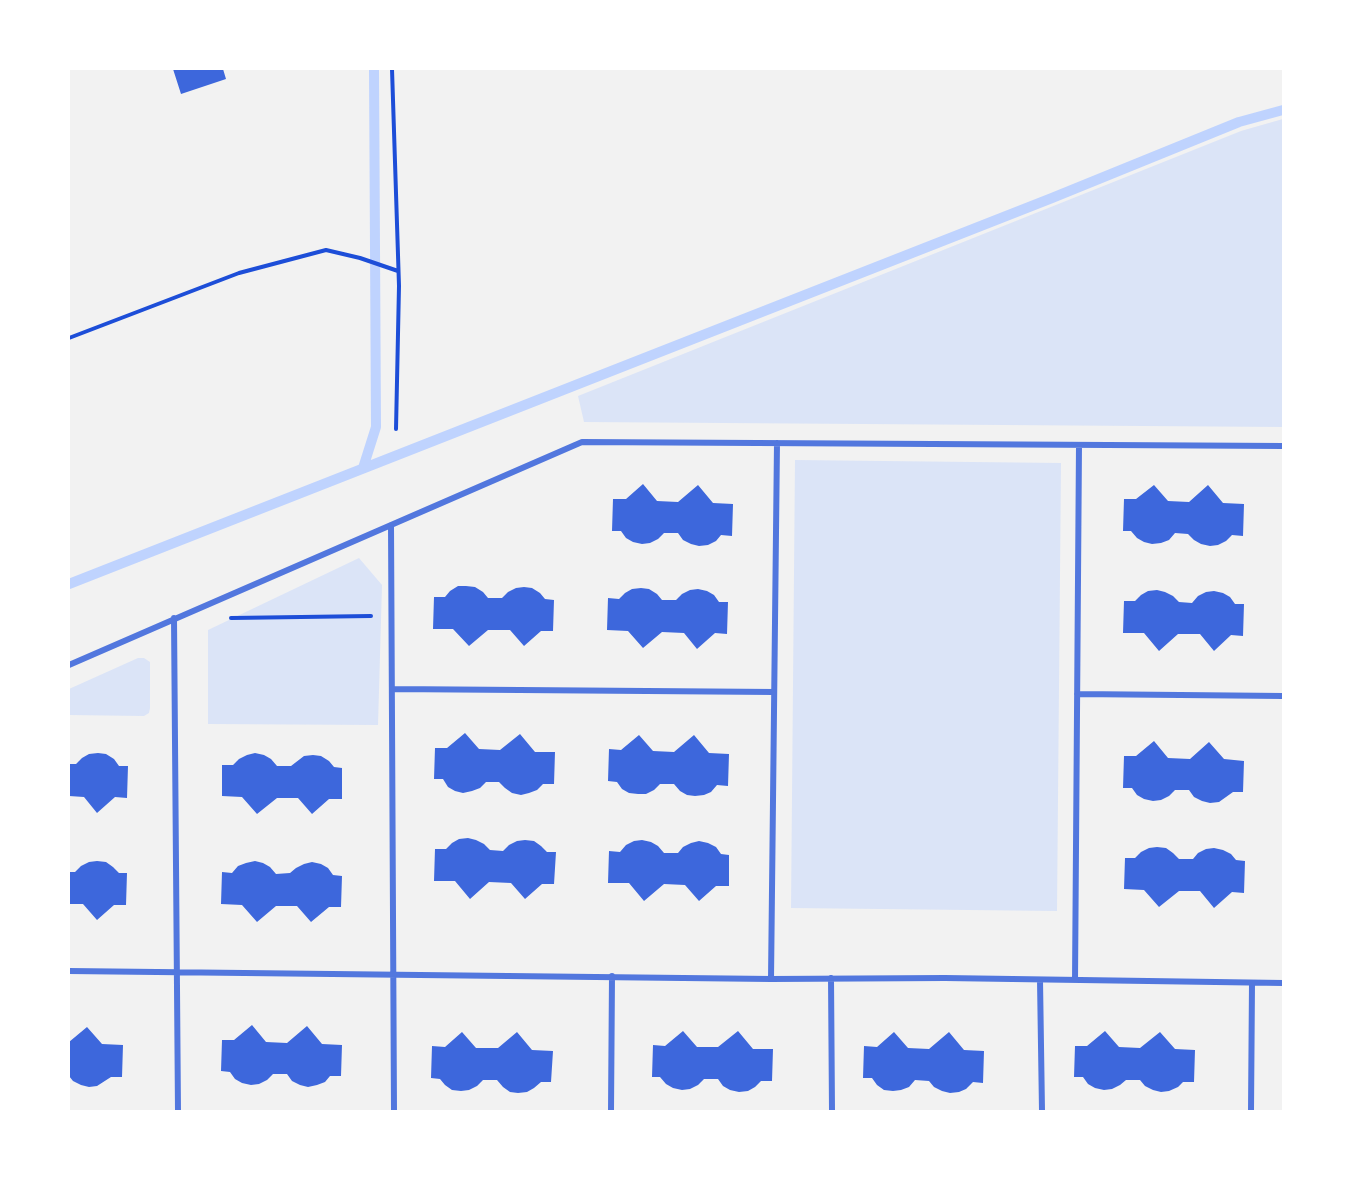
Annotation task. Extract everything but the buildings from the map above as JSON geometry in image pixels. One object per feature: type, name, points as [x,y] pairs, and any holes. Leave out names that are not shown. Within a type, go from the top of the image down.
[{"type":"street","points":[[69,664],[582,442],[1283,446]]},
{"type":"street","points":[[771,979],[777,443]]},
{"type":"street","points":[[1074,980],[1078,445]]},
{"type":"street","points":[[391,525],[394,1111]]},
{"type":"street","points":[[174,618],[178,1111]]},
{"type":"street","points":[[392,689],[774,692]]},
{"type":"street","points":[[1077,694],[1283,696]]},
{"type":"street","points":[[69,971],[1283,983]]},
{"type":"street","points":[[611,1111],[612,976]]},
{"type":"street","points":[[831,978],[832,1111]]},
{"type":"street","points":[[1040,980],[1041,1111]]},
{"type":"street","points":[[1251,1111],[1252,983]]},
{"type":"path","points":[[392,69],[398,271],[396,429]]},
{"type":"path","points":[[69,338],[239,273],[326,250],[360,258],[398,271]]},
{"type":"path","points":[[231,618],[392,616]]},
{"type":"shaded area","points":[[1283,119],[1283,427],[584,422],[578,396],[1241,131]]},
{"type":"shaded area","points":[[795,460],[1061,463],[1057,911],[791,908]]},
{"type":"shaded area","points":[[359,558],[382,585],[378,725],[208,724],[208,630]]},
{"type":"shaded area","points":[[138,658],[144,658],[150,662],[149,713],[144,716],[69,715],[69,689]]},
{"type":"waterway","points":[[363,468],[376,427],[374,69]]},
{"type":"waterway","points":[[69,584],[1052,198],[1239,122],[1283,110]]}]
